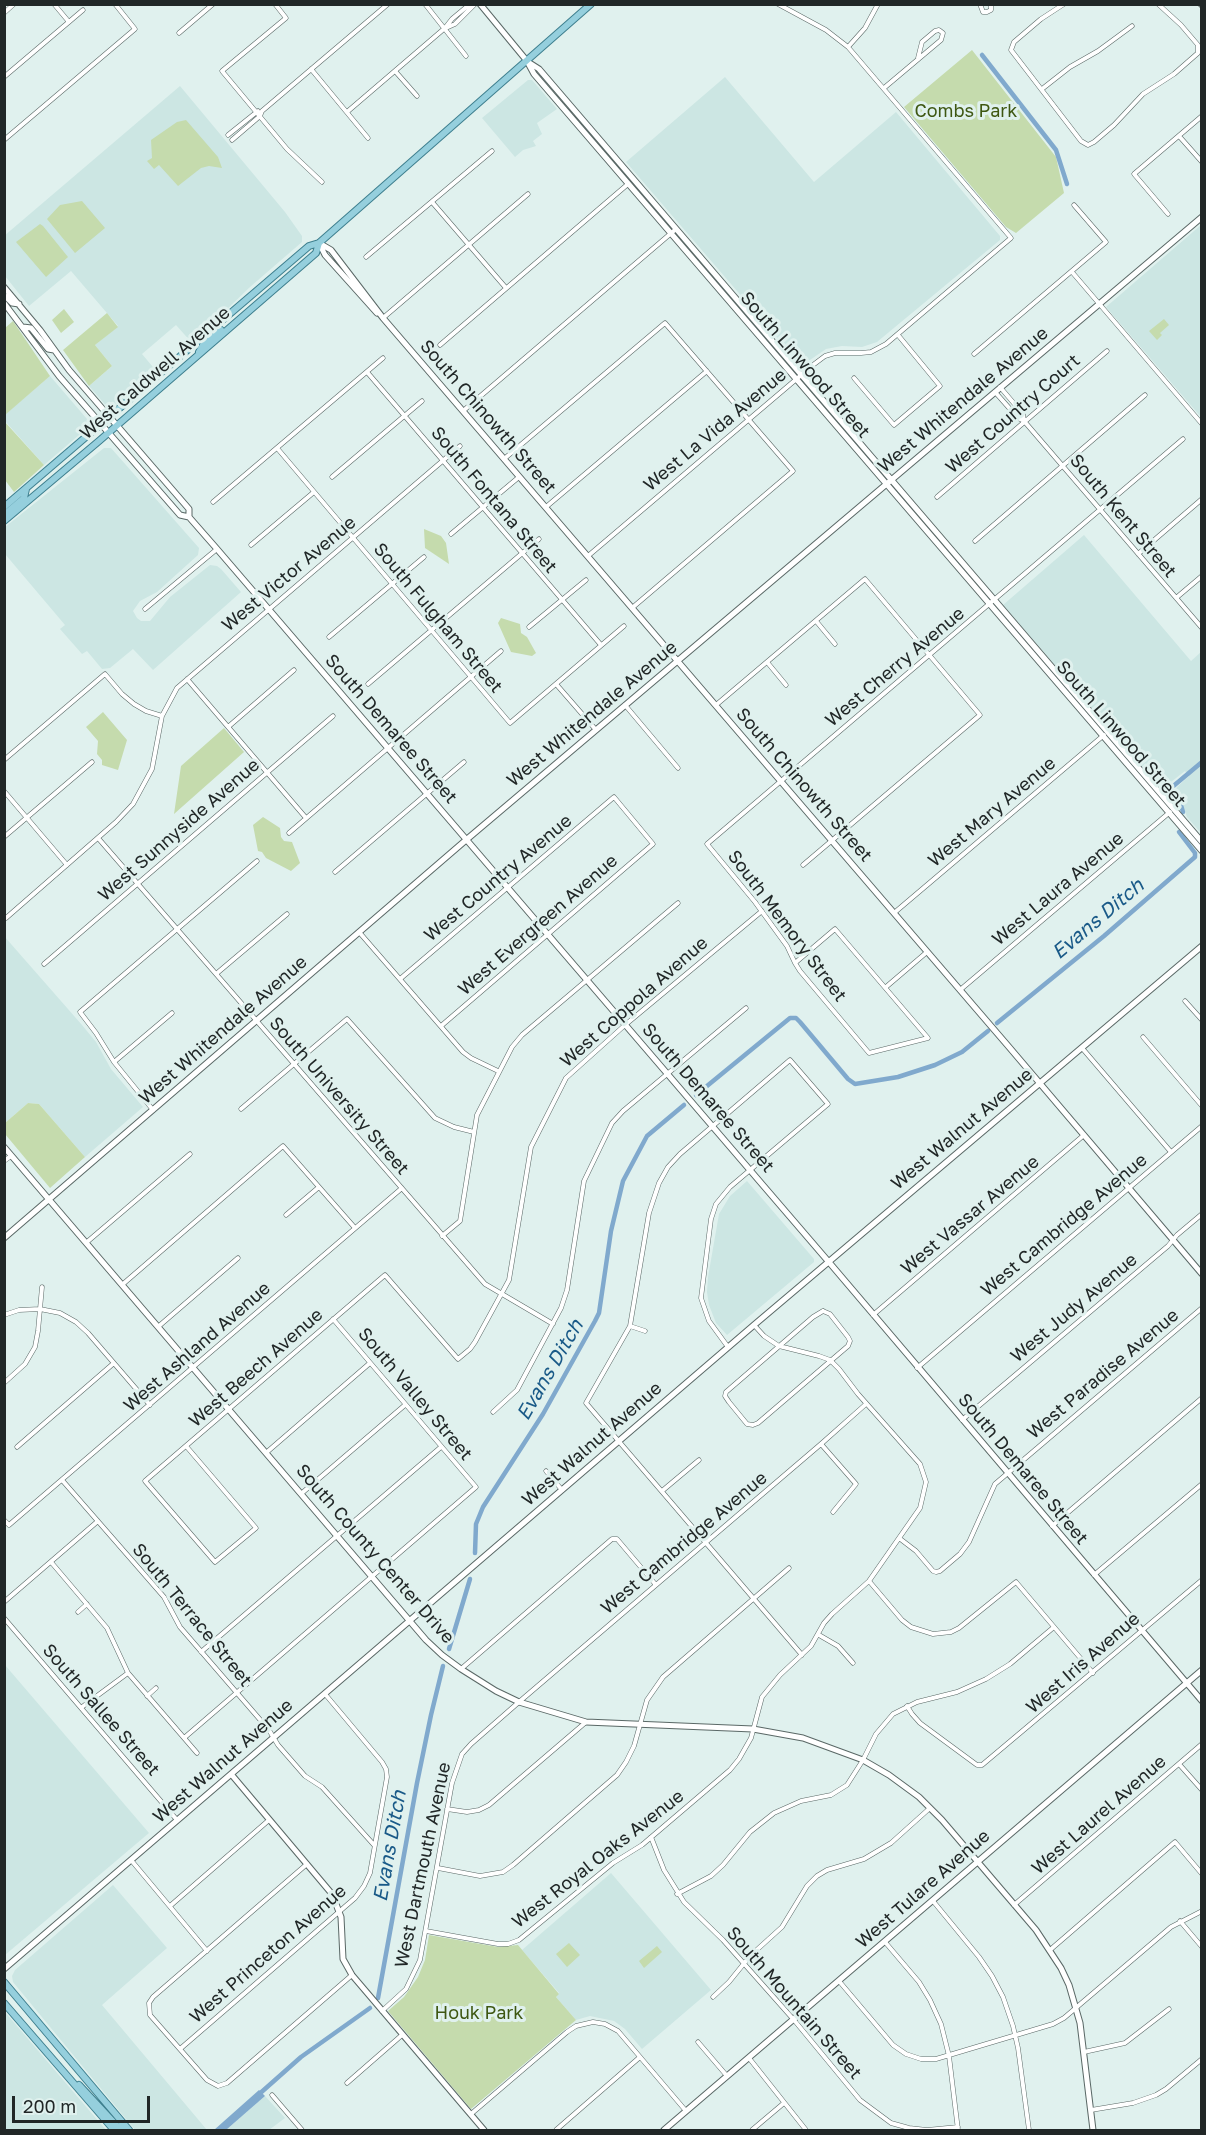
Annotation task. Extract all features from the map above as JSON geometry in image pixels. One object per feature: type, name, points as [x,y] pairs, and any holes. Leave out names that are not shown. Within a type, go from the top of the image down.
[{"type":"main road","name":"West Caldwell Avenue","points":[[4,507],[309,246],[319,243],[591,4]]},
{"type":"main road","name":"West Caldwell Avenue","points":[[4,521],[316,253],[319,243]]},
{"type":"main road","points":[[197,357],[203,345],[240,313],[242,305]]},
{"type":"main road","points":[[4,515],[24,498],[26,489]]},
{"type":"main road","points":[[4,1982],[127,2129]]},
{"type":"main road","points":[[4,2003],[114,2130]]},
{"type":"main road","points":[[67,2076],[85,2090],[117,2126],[127,2129]]},
{"type":"street","points":[[4,12],[14,4]]},
{"type":"street","points":[[54,4],[69,22]]},
{"type":"street","points":[[6,137],[135,29],[115,4]]},
{"type":"street","points":[[179,33],[213,4]]},
{"type":"street","points":[[275,4],[286,18],[222,71],[287,148],[322,182]]},
{"type":"street","points":[[232,140],[259,113],[388,4]]},
{"type":"street","points":[[425,4],[466,56]]},
{"type":"street","points":[[346,112],[470,4]]},
{"type":"street","points":[[445,28],[455,24],[475,4]]},
{"type":"street","name":"South Linwood Street","points":[[480,4],[527,61],[534,74],[629,183],[748,313],[799,377]]},
{"type":"street","points":[[778,4],[826,30],[848,48],[884,88],[941,40],[942,33],[939,30],[922,42],[918,58]]},
{"type":"street","points":[[848,48],[865,28],[878,4]]},
{"type":"street","points":[[980,4],[983,12],[991,10],[991,4]]},
{"type":"street","points":[[1064,4],[1034,25],[1014,42],[1011,48],[1086,145],[1095,141],[1117,122],[1140,97],[1196,56],[1199,50],[1198,45],[1158,4]]},
{"type":"street","points":[[4,77],[84,10]]},
{"type":"street","points":[[1042,89],[1070,67],[1101,49],[1132,26]]},
{"type":"street","name":"South Linwood Street","points":[[527,61],[539,69],[655,206],[712,279],[1105,734],[1202,851]]},
{"type":"street","points":[[311,69],[368,138]]},
{"type":"street","points":[[395,71],[417,96]]},
{"type":"street","name":"West La Vida Avenue","points":[[588,556],[825,356],[835,353],[871,351],[886,344],[1011,238],[884,88]]},
{"type":"street","points":[[228,135],[259,113]]},
{"type":"street","points":[[1168,214],[1134,174],[1202,116]]},
{"type":"street","points":[[1179,136],[1202,162]]},
{"type":"street","points":[[366,257],[492,151]]},
{"type":"street","points":[[440,345],[629,183],[634,185],[655,206]]},
{"type":"street","points":[[383,318],[528,194]]},
{"type":"street","points":[[432,202],[506,288]]},
{"type":"street","points":[[974,354],[1106,243],[1074,205]]},
{"type":"street","name":"West Whitendale Avenue","points":[[4,1238],[466,840],[1202,217]]},
{"type":"street","points":[[464,411],[674,231]]},
{"type":"street","name":"South Chinowth Street","points":[[319,243],[332,250],[383,318],[1202,1274]]},
{"type":"street","points":[[1072,272],[1202,424]]},
{"type":"street","points":[[712,279],[743,311],[748,313]]},
{"type":"street","name":"South Demaree Street","points":[[4,287],[110,418],[189,509],[189,517]]},
{"type":"street","points":[[4,295],[12,303],[19,304]]},
{"type":"street","name":"South Demaree Street","points":[[4,303],[61,378],[101,425],[180,515],[189,517],[217,549],[1202,1701]]},
{"type":"street","points":[[504,459],[665,323],[793,471],[632,608]]},
{"type":"street","points":[[23,327],[31,328],[48,349],[54,350]]},
{"type":"street","points":[[854,378],[894,425],[940,386],[898,335]]},
{"type":"street","name":"West Country Court","points":[[937,497],[1107,351]]},
{"type":"street","points":[[213,502],[383,358]]},
{"type":"street","points":[[546,507],[707,371]]},
{"type":"street","name":"South Fontana Street","points":[[367,372],[601,645]]},
{"type":"street","name":"South Kent Street","points":[[1000,387],[1023,414],[1024,422]]},
{"type":"street","name":"South Kent Street","points":[[995,392],[1063,466],[1202,628]]},
{"type":"street","points":[[975,541],[1145,395]]},
{"type":"street","points":[[332,477],[422,401]]},
{"type":"street","name":"West Cherry Avenue","points":[[707,844],[1183,439]]},
{"type":"street","name":"West Victor Avenue","points":[[162,716],[171,697],[187,679],[460,446]]},
{"type":"street","name":"South Fulgham Street","points":[[277,448],[510,723],[556,684]]},
{"type":"street","points":[[451,534],[519,476]]},
{"type":"street","points":[[251,545],[314,492]]},
{"type":"street","points":[[1138,554],[1202,499]]},
{"type":"street","points":[[368,684],[539,539]]},
{"type":"street","points":[[145,609],[217,549]]},
{"type":"street","points":[[329,637],[424,557]]},
{"type":"street","points":[[1176,598],[1202,576]]},
{"type":"street","points":[[716,705],[865,579],[981,715],[803,866]]},
{"type":"street","points":[[529,627],[586,580]]},
{"type":"street","points":[[816,621],[835,644]]},
{"type":"street","points":[[596,730],[556,684],[624,626]]},
{"type":"street","points":[[289,832],[501,651]]},
{"type":"street","points":[[767,663],[786,685]]},
{"type":"street","points":[[228,727],[294,670]]},
{"type":"street","points":[[4,760],[105,674],[134,704],[162,716],[154,762],[148,779],[127,812],[6,918]]},
{"type":"street","points":[[187,679],[306,818]]},
{"type":"street","points":[[625,705],[678,768]]},
{"type":"street","name":"West Sunnyside Avenue","points":[[44,964],[333,716]]},
{"type":"street","name":"West Mary Avenue","points":[[894,913],[1105,734]]},
{"type":"street","points":[[4,837],[92,762]]},
{"type":"street","points":[[335,872],[464,762]]},
{"type":"street","points":[[4,791],[67,865]]},
{"type":"street","name":"West Country Avenue","points":[[400,979],[614,798],[653,844]]},
{"type":"street","name":"South Linwood Street","points":[[1171,812],[1202,842]]},
{"type":"street","name":"West Laura Avenue","points":[[960,990],[1171,812]]},
{"type":"street","name":"South University Street","points":[[98,838],[485,1284],[553,1324]]},
{"type":"street","name":"West Evergreen Avenue","points":[[441,1026],[653,844]]},
{"type":"street","name":"South Memory Street","points":[[707,844],[762,911],[787,946],[795,963],[869,1053],[928,1038],[886,987]]},
{"type":"street","points":[[153,1110],[114,1062],[96,1032],[80,1012],[257,861]]},
{"type":"street","points":[[442,1236],[460,1221],[477,1115],[498,1071],[517,1041],[678,903]]},
{"type":"street","name":"West Coppola Avenue","points":[[458,1359],[475,1342],[511,1273],[530,1155],[534,1141],[566,1078],[762,911]]},
{"type":"street","points":[[216,974],[287,914]]},
{"type":"street","points":[[795,963],[835,929],[886,987],[927,952]]},
{"type":"street","points":[[359,932],[471,1058],[498,1071]]},
{"type":"street","name":"West Walnut Avenue","points":[[4,1969],[754,1324],[1202,946]]},
{"type":"street","points":[[1185,1001],[1202,1020]]},
{"type":"street","points":[[493,1412],[517,1390],[553,1324],[567,1290],[582,1192],[590,1168],[617,1117],[746,1008]]},
{"type":"street","points":[[114,1062],[172,1012]]},
{"type":"street","points":[[242,1109],[347,1019],[435,1118],[454,1127],[474,1131]]},
{"type":"street","points":[[1143,1037],[1202,1106]]},
{"type":"street","points":[[1081,1047],[1171,1152]]},
{"type":"street","points":[[728,1347],[712,1328],[705,1314],[701,1288],[711,1219],[716,1204],[722,1194],[828,1104],[790,1060],[712,1126],[668,1167],[656,1191],[649,1213],[630,1326],[586,1403],[802,1655]]},
{"type":"street","name":"West Cambridge Avenue","points":[[917,1368],[1202,1126]]},
{"type":"street","name":"West Vassar Avenue","points":[[873,1315],[1084,1136]]},
{"type":"street","points":[[123,1284],[284,1146],[355,1228]]},
{"type":"street","name":"South County Center Drive","points":[[4,1147],[410,1620],[442,1655],[461,1669],[496,1692],[519,1702],[586,1722],[753,1729],[803,1738],[863,1760],[905,1786],[931,1808],[1050,1950],[1069,1985],[1076,2009],[1093,2130]]},
{"type":"street","points":[[87,1242],[190,1154]]},
{"type":"street","points":[[4,1161],[12,1155]]},
{"type":"street","points":[[286,1215],[319,1187]]},
{"type":"street","name":"West Ashland Avenue","points":[[4,1520],[9,1525],[402,1188]]},
{"type":"street","name":"West Judy Avenue","points":[[962,1420],[1202,1214]]},
{"type":"street","points":[[159,1326],[238,1258]]},
{"type":"street","name":"West Beech Avenue","points":[[186,1446],[256,1527],[215,1562],[145,1481],[385,1275],[458,1359]]},
{"type":"street","points":[[4,1383],[20,1370],[30,1357],[37,1340],[42,1287]]},
{"type":"street","name":"West Paradise Avenue","points":[[899,1538],[916,1551],[936,1572],[964,1550],[990,1491],[1006,1473],[1202,1308]]},
{"type":"street","points":[[4,1315],[19,1310],[40,1309],[60,1313],[76,1322],[150,1405]]},
{"type":"street","points":[[823,1311],[830,1314],[850,1341],[848,1346],[758,1423],[747,1424],[729,1402],[726,1392],[779,1346],[823,1311]]},
{"type":"street","name":"South Valley Street","points":[[333,1319],[476,1487],[372,1576]]},
{"type":"street","points":[[754,1324],[764,1336],[779,1346],[830,1360],[851,1382],[866,1404]]},
{"type":"street","points":[[630,1326],[645,1331]]},
{"type":"street","points":[[16,1447],[114,1363]]},
{"type":"street","points":[[267,1452],[370,1363]]},
{"type":"street","points":[[1052,1526],[1202,1398]]},
{"type":"street","name":"West Cambridge Avenue","points":[[519,1702],[866,1404]]},
{"type":"street","name":"West Royal Oaks Avenue","points":[[426,1931],[498,1944],[508,1944],[519,1940],[613,1863],[651,1837],[740,1760],[753,1729],[762,1697],[819,1635],[824,1623],[832,1614],[869,1581],[920,1508],[924,1497],[926,1482],[920,1464],[866,1404]]},
{"type":"street","points":[[302,1493],[405,1405]]},
{"type":"street","points":[[821,1444],[856,1484],[834,1512]]},
{"type":"street","points":[[201,1652],[441,1447]]},
{"type":"street","points":[[662,1491],[699,1460]]},
{"type":"street","points":[[546,1471],[562,1490]]},
{"type":"street","name":"South Terrace Street","points":[[62,1480],[164,1597],[180,1627],[305,1776],[322,1787],[374,1845]]},
{"type":"street","points":[[1093,1575],[1202,1484]]},
{"type":"street","points":[[4,1602],[98,1521]]},
{"type":"street","points":[[461,1669],[615,1538],[656,1585]]},
{"type":"street","points":[[51,1562],[107,1628],[128,1673],[197,1753]]},
{"type":"street","points":[[438,1868],[480,1876],[503,1872],[513,1865],[617,1775],[634,1746],[647,1700],[663,1677],[789,1568]]},
{"type":"street","points":[[184,1738],[372,1576]]},
{"type":"street","name":"West Iris Avenue","points":[[907,1706],[920,1723],[977,1764],[982,1765],[1202,1580]]},
{"type":"street","points":[[869,1581],[902,1620],[911,1627],[933,1634],[951,1632],[959,1628],[1016,1582],[1093,1673]]},
{"type":"street","points":[[78,1612],[87,1604]]},
{"type":"street","name":"South Sallee Street","points":[[4,1618],[177,1820]]},
{"type":"street","points":[[677,1894],[711,1876],[750,1832],[774,1813],[801,1801],[831,1795],[839,1791],[853,1778],[882,1724],[893,1714],[907,1706],[957,1692],[987,1679],[1010,1664],[1054,1627]]},
{"type":"street","points":[[819,1635],[838,1646],[852,1664]]},
{"type":"street","name":"West Tulare Avenue","points":[[664,2130],[1202,1670]]},
{"type":"street","points":[[81,1707],[128,1673]]},
{"type":"street","points":[[147,1696],[156,1688]]},
{"type":"street","name":"West Princeton Avenue","points":[[180,2049],[339,1912],[364,1887],[370,1873],[387,1777],[386,1769],[324,1694]]},
{"type":"street","name":"West Dartmouth Avenue","points":[[382,2011],[400,1996],[411,1982],[420,1960],[447,1809],[454,1775],[462,1754],[519,1702]]},
{"type":"street","points":[[447,1809],[467,1812],[489,1805],[586,1722]]},
{"type":"street","name":"West Laurel Avenue","points":[[1014,1905],[1202,1744]]},
{"type":"street","points":[[1179,1764],[1202,1790]]},
{"type":"street","points":[[231,1773],[332,1894],[339,1912],[343,1959],[352,1975],[484,2130]]},
{"type":"street","points":[[713,1997],[729,1982],[743,1963],[782,1927],[807,1886],[817,1876],[827,1870],[864,1859],[891,1843],[931,1808]]},
{"type":"street","points":[[170,1906],[270,1819]]},
{"type":"street","name":"South Mountain Street","points":[[651,1837],[664,1870],[677,1894],[794,2020],[860,2100],[891,2123],[927,2130],[958,2129]]},
{"type":"street","points":[[1050,1950],[1175,1842],[1202,1874]]},
{"type":"street","points":[[131,1860],[207,1951]]},
{"type":"street","points":[[308,1864],[153,1997],[149,2008],[150,2015],[207,2080],[218,2086],[227,2083],[352,1975]]},
{"type":"street","points":[[933,1901],[992,1976],[1008,2011],[1015,2035],[1029,2130]]},
{"type":"street","points":[[839,1981],[893,2045],[906,2054],[921,2059],[936,2059],[1053,2024],[1076,2009],[1180,1921],[1202,1911]]},
{"type":"street","points":[[1180,1921],[1202,1947]]},
{"type":"street","points":[[885,1942],[919,1982],[941,2024],[949,2056],[958,2129]]},
{"type":"street","points":[[1083,2052],[1125,2043],[1169,2009]]},
{"type":"street","points":[[470,2115],[567,2032],[576,2026],[593,2022],[605,2024],[618,2031],[687,2111]]},
{"type":"street","points":[[347,2083],[402,2035]]},
{"type":"street","points":[[698,2042],[727,2076]]},
{"type":"street","points":[[556,2130],[640,2057]]},
{"type":"street","points":[[748,2058],[806,2130]]},
{"type":"street","points":[[1090,2110],[1133,2103],[1156,2096],[1202,2059]]},
{"type":"street","points":[[272,2095],[302,2130]]},
{"type":"street","points":[[752,2130],[784,2103]]},
{"type":"shaded area","points":[[725,77],[814,182],[896,112],[1000,236],[1000,240],[877,342],[862,347],[842,346],[826,349],[804,364],[799,363],[626,162]]},
{"type":"shaded area","points":[[528,80],[532,80],[557,109],[537,123],[542,134],[533,141],[536,146],[523,150],[515,157],[482,118]]},
{"type":"shaded area","points":[[180,86],[285,212],[302,236],[302,242],[250,287],[192,343],[176,325],[142,354],[158,373],[113,410],[109,409],[89,386],[112,366],[95,345],[118,326],[71,271],[29,306],[5,276],[4,236]]},
{"type":"shaded area","points":[[1201,225],[1201,417],[1106,307]]},
{"type":"shaded area","points":[[50,376],[87,419],[86,429],[44,465],[5,421],[4,415]]},
{"type":"shaded area","points":[[104,448],[111,448],[199,548],[198,555],[157,592],[140,601],[133,611],[137,618],[141,621],[150,621],[170,597],[210,565],[221,569],[241,592],[153,670],[133,649],[110,668],[102,669],[87,651],[82,654],[60,629],[65,625],[5,554],[5,527]]},
{"type":"shaded area","points":[[1084,535],[1191,661],[1201,652],[1201,833],[1187,817],[1182,802],[1174,792],[1189,776],[1185,771],[1162,789],[1003,605]]},
{"type":"shaded area","points":[[4,936],[96,1042],[111,1069],[143,1107],[85,1157],[39,1104],[28,1103],[5,1123]]},
{"type":"shaded area","points":[[747,1181],[814,1259],[814,1262],[727,1335],[716,1323],[709,1305],[708,1277],[719,1214],[730,1196]]},
{"type":"shaded area","points":[[5,1665],[149,1833],[4,1955]]},
{"type":"shaded area","points":[[611,1873],[711,1990],[642,2049],[625,2029],[614,2021],[590,2016],[576,2020],[556,1997],[559,1993],[522,1950]]},
{"type":"shaded area","points":[[113,1885],[167,1948],[102,2005],[207,2130],[135,2130],[13,1982],[12,1976],[15,1970]]},
{"type":"shaded area","points":[[5,2012],[106,2130],[5,2130]]},
{"type":"shaded area","points":[[265,2096],[285,2118],[269,2130],[226,2130]]},
{"type":"green space","name":"Combs Park","points":[[972,50],[1056,157],[1064,193],[1016,233],[1006,227],[904,107]]},
{"type":"green space","points":[[186,120],[218,157],[222,168],[209,166],[201,168],[178,186],[159,165],[154,169],[147,161],[152,158],[151,140],[177,122]]},
{"type":"green space","points":[[82,201],[105,228],[75,253],[47,219],[60,205]]},
{"type":"green space","points":[[40,224],[68,257],[46,277],[16,242]]},
{"type":"green space","points":[[64,309],[74,322],[61,333],[52,320]]},
{"type":"green space","points":[[107,313],[118,327],[95,345],[112,366],[89,386],[63,350]]},
{"type":"green space","points":[[1164,319],[1169,325],[1160,333],[1162,335],[1157,340],[1149,331]]},
{"type":"green space","points":[[13,321],[50,376],[5,415],[5,328]]},
{"type":"green space","points":[[4,421],[44,465],[14,492],[5,480]]},
{"type":"green space","points":[[424,529],[441,536],[446,543],[449,564],[425,548]]},
{"type":"green space","points":[[501,618],[520,624],[521,633],[527,637],[536,653],[532,656],[511,652],[498,623]]},
{"type":"green space","points":[[103,712],[127,740],[118,770],[102,765],[102,760],[97,754],[98,741],[86,727]]},
{"type":"green space","points":[[224,728],[244,752],[174,814],[181,766]]},
{"type":"green space","points":[[263,817],[280,828],[284,841],[292,842],[300,863],[291,871],[266,858],[262,852],[258,851],[253,825]]},
{"type":"green space","points":[[28,1103],[39,1104],[85,1157],[50,1188],[5,1134],[5,1123]]},
{"type":"green space","name":"Houk Park","points":[[429,1935],[498,1947],[518,1945],[559,1994],[556,1997],[576,2020],[471,2109],[388,2011],[404,1997],[418,1977],[425,1960]]},
{"type":"green space","points":[[569,1943],[580,1955],[567,1967],[556,1954]]},
{"type":"green space","points":[[657,1946],[662,1952],[644,1968],[639,1961]]},
{"type":"water","points":[[259,2090],[265,2096],[226,2130],[214,2130]]},
{"type":"waterway","name":"Evans Ditch","points":[[982,55],[1056,150],[1067,184]]},
{"type":"waterway","name":"Evans Ditch","points":[[1183,812],[1181,805],[1171,793],[1171,788],[1202,762]]},
{"type":"waterway","name":"Evans Ditch","points":[[997,1023],[1104,936],[1195,857],[1195,853],[1179,832]]},
{"type":"waterway","name":"Evans Ditch","points":[[696,1095],[790,1018],[796,1018],[800,1022],[848,1079],[855,1084],[898,1077],[935,1065],[962,1052],[988,1031]]},
{"type":"waterway","name":"Evans Ditch","points":[[475,1553],[476,1524],[483,1507],[543,1414],[599,1313],[611,1231],[623,1181],[647,1136],[684,1105]]},
{"type":"waterway","name":"Evans Ditch","points":[[449,1649],[470,1579]]},
{"type":"waterway","name":"Evans Ditch","points":[[378,1998],[417,1783],[443,1666]]},
{"type":"waterway","name":"Evans Ditch","points":[[257,2096],[301,2057],[370,2008]]}]
